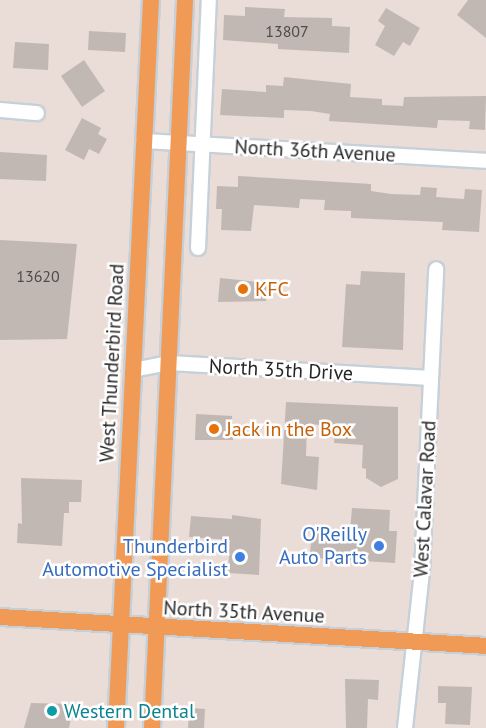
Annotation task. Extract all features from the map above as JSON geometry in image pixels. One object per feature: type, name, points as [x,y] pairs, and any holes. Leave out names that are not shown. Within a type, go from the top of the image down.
[{"type":"main road","name":"West Thunderbird Road","points":[[116,728],[151,0]]},
{"type":"main road","points":[[152,728],[185,0]]},
{"type":"main road","name":"North 35th Avenue","points":[[0,617],[121,627],[486,646]]},
{"type":"street","points":[[198,248],[209,0]]},
{"type":"street","points":[[0,110],[36,113]]},
{"type":"street","name":"North 36th Avenue","points":[[143,141],[486,161]]},
{"type":"street","name":"West Calavar Road","points":[[405,728],[422,572],[436,269]]},
{"type":"street","name":"North 35th Drive","points":[[132,370],[169,363],[431,378]]},
{"type":"building","points":[[468,0],[486,0],[486,38],[457,15]]},
{"type":"building","points":[[245,7],[285,9],[284,17],[332,18],[332,26],[350,27],[349,53],[278,49],[278,44],[223,40],[224,15],[245,16]]},
{"type":"building","points":[[386,8],[420,28],[410,46],[403,42],[394,56],[375,45],[385,26],[378,21]]},
{"type":"building","points":[[89,31],[126,33],[125,52],[88,50]]},
{"type":"building","points":[[15,42],[49,44],[48,70],[13,68]]},
{"type":"building","points":[[84,60],[105,91],[82,107],[61,76]]},
{"type":"building","points":[[284,77],[351,84],[350,97],[382,99],[382,105],[403,106],[404,97],[486,96],[485,130],[469,129],[470,121],[438,120],[437,128],[329,121],[330,114],[311,111],[284,110],[284,118],[220,115],[222,89],[266,92],[266,85],[283,86]]},
{"type":"building","points":[[82,118],[101,128],[98,134],[107,139],[99,154],[89,149],[84,160],[65,150]]},
{"type":"building","points":[[0,152],[47,155],[46,181],[0,179]]},
{"type":"building","points":[[238,176],[371,184],[371,191],[391,194],[420,195],[421,187],[437,188],[436,197],[464,199],[465,189],[482,190],[479,232],[442,230],[443,222],[351,218],[351,211],[324,210],[325,200],[300,199],[299,208],[254,205],[251,231],[221,230],[222,209],[216,209],[217,186],[238,187]]},
{"type":"building","points":[[0,240],[77,244],[67,339],[0,340]]},
{"type":"building","points":[[361,271],[405,273],[403,350],[342,347],[346,284],[360,285]]},
{"type":"building","name":"KFC","points":[[220,278],[267,283],[266,301],[218,302]]},
{"type":"building","points":[[286,402],[398,407],[398,479],[381,487],[366,478],[366,469],[362,468],[363,445],[334,443],[335,426],[307,424],[306,456],[319,457],[317,490],[281,484]]},
{"type":"building","name":"Jack in the Box","points":[[196,414],[232,416],[233,440],[195,440]]},
{"type":"building","points":[[21,478],[82,480],[81,502],[69,502],[69,513],[64,513],[62,546],[17,543],[18,523],[22,524]]},
{"type":"building","points":[[352,508],[390,510],[389,531],[397,531],[395,563],[314,558],[310,554],[312,530],[350,531]]},
{"type":"building","points":[[232,515],[261,519],[259,575],[228,573],[230,540],[189,537],[191,516],[232,519]]},
{"type":"building","points":[[345,679],[379,680],[378,700],[368,699],[367,728],[346,728]]},
{"type":"building","points":[[438,686],[472,687],[470,725],[445,724],[446,703],[438,703]]},
{"type":"building","name":"Western Dental","points":[[31,703],[74,704],[69,728],[24,728]]},
{"type":"building","points":[[189,708],[205,709],[204,728],[188,728]]},
{"type":"place","name":"KFC","points":[[243,289]]},
{"type":"place","name":"Jack in the Box","points":[[214,429]]},
{"type":"place","name":"O'Reilly Auto Parts","points":[[379,546]]},
{"type":"place","name":"Thunderbird Automotive Specialist","points":[[240,557]]},
{"type":"place","name":"Western Dental","points":[[52,711]]}]
